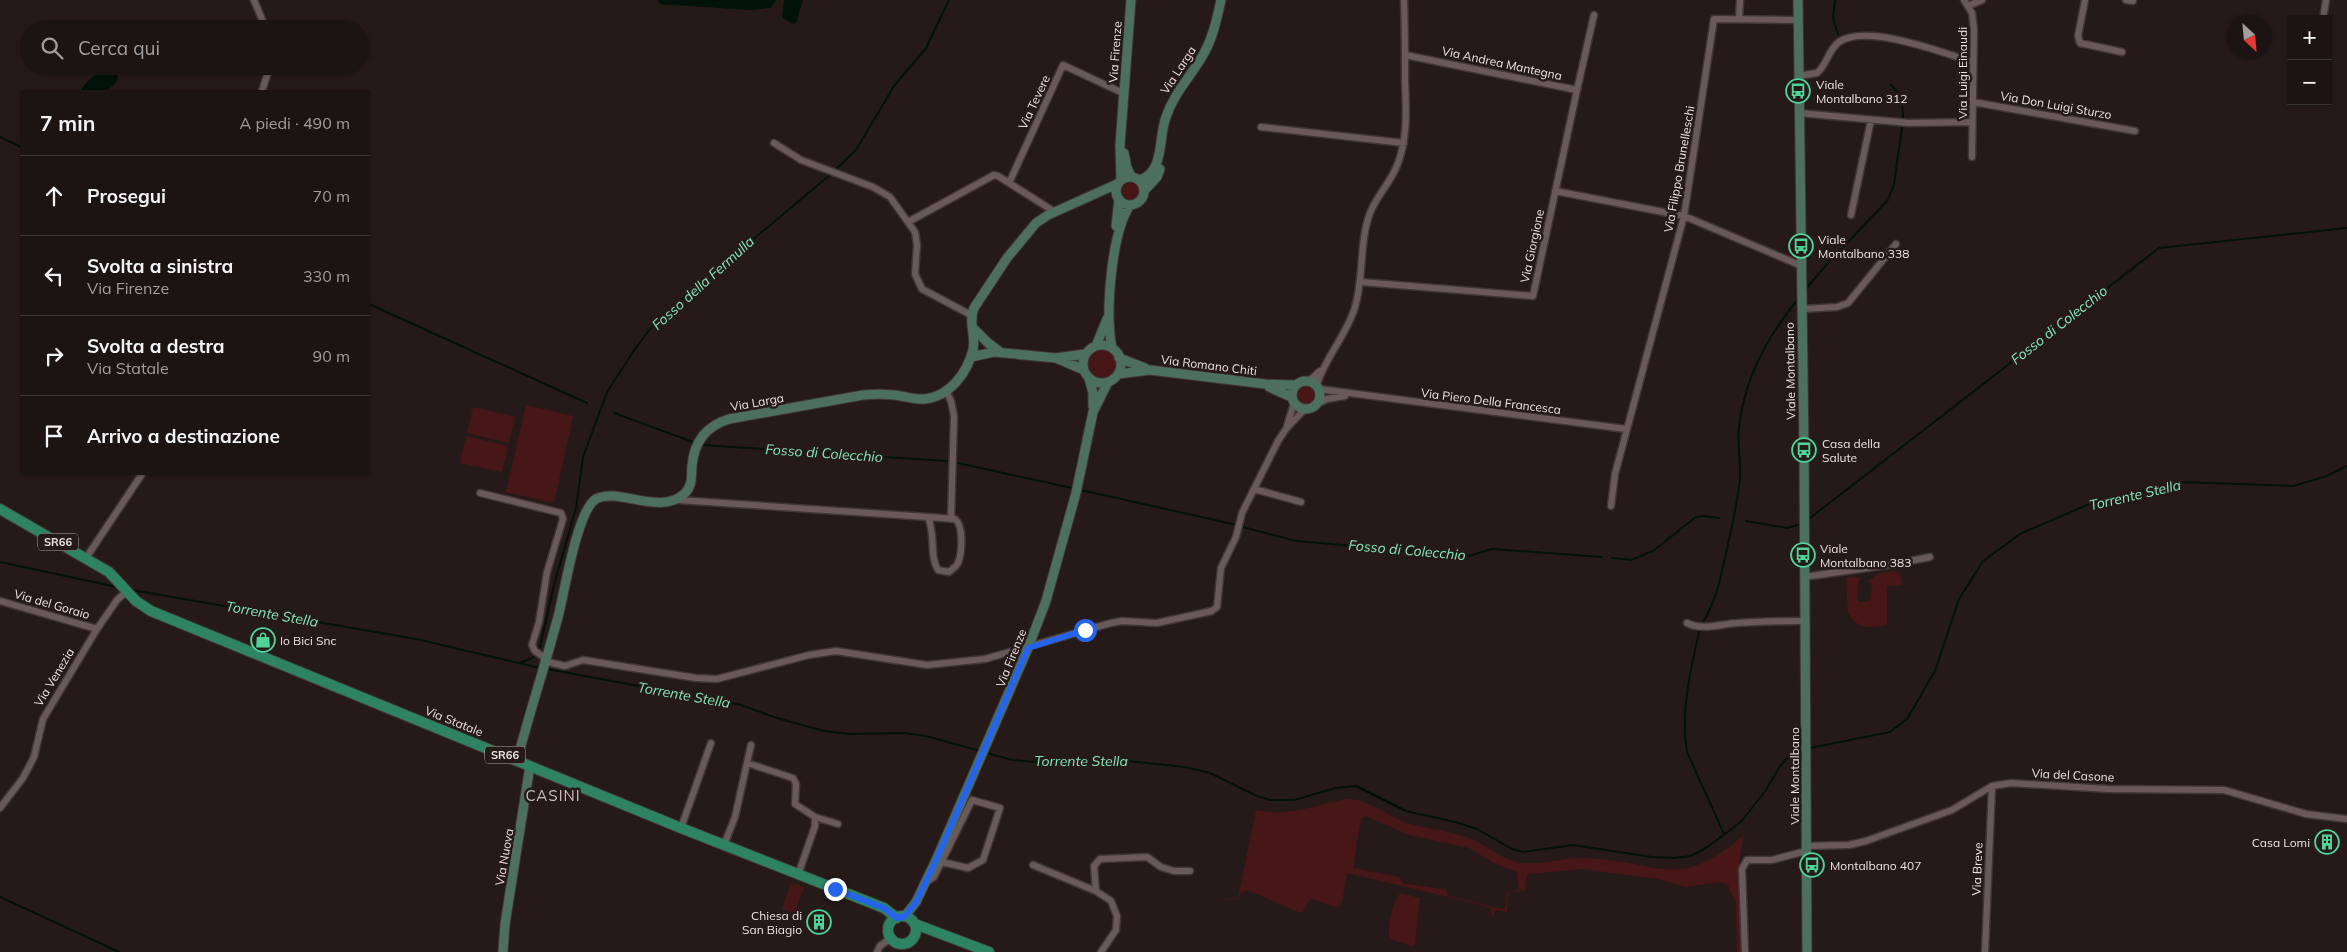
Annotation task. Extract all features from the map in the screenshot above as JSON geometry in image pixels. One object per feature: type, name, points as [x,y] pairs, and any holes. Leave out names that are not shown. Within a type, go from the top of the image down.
[{"type":"main road","name":"SR66","points":[[0,508],[86,558],[115,578],[127,591]]},
{"type":"main road","name":"Via Statale","points":[[127,591],[136,601],[151,612],[681,828],[884,908],[904,920],[989,952]]},
{"type":"main road","points":[[896,944],[888,931],[904,920],[915,936]]},
{"type":"main road","points":[[896,944],[910,942],[915,936],[934,930]]},
{"type":"main road","points":[[892,952],[896,944]]},
{"type":"street","points":[[254,0],[262,20]]},
{"type":"street","name":"Via Firenze","points":[[1119,358],[1112,348],[1108,317],[1115,252],[1131,0]]},
{"type":"street","name":"Via Larga","points":[[1136,178],[1153,173],[1159,154],[1161,133],[1167,113],[1177,93],[1208,46],[1221,0]]},
{"type":"street","points":[[1317,404],[1320,395],[1315,385],[1321,370],[1341,338],[1355,308],[1361,282],[1364,238],[1370,213],[1398,165],[1404,143],[1406,123],[1404,0]]},
{"type":"street","points":[[1739,19],[1740,0]]},
{"type":"street","name":"Viale Montalbano","points":[[1798,0],[1807,952]]},
{"type":"street","name":"Via Luigi Einaudi","points":[[1972,157],[1974,24],[1966,3],[1982,0]]},
{"type":"street","points":[[2085,0],[2078,36],[2080,43],[2122,52]]},
{"type":"street","points":[[2324,15],[2326,0]]},
{"type":"street","name":"Via Andrea Mantegna","points":[[1405,55],[1577,90],[1594,14]]},
{"type":"street","name":"Via Filippo Brunelleschi","points":[[1611,506],[1615,474],[1626,429],[1684,216],[1714,19],[1797,20]]},
{"type":"street","points":[[1798,76],[1819,71],[1836,45],[1844,39],[1855,37],[1896,38],[1973,62]]},
{"type":"street","name":"Via Tevere","points":[[1009,183],[1063,65],[1125,94]]},
{"type":"street","points":[[262,90],[267,75]]},
{"type":"street","name":"Via Giorgione","points":[[1361,282],[1533,296],[1577,90]]},
{"type":"street","name":"Via Don Luigi Sturzo","points":[[1973,102],[2134,131]]},
{"type":"street","name":"Via Firenze","points":[[1115,252],[1121,223],[1130,205],[1142,200],[1145,190],[1124,158],[1124,106]]},
{"type":"street","points":[[1799,113],[1918,124],[1972,122]]},
{"type":"street","points":[[1851,215],[1871,120]]},
{"type":"street","points":[[1261,127],[1404,143]]},
{"type":"street","points":[[774,143],[800,160],[883,191],[898,206],[915,232],[917,245],[915,274],[919,285],[931,295],[971,314],[987,287],[1024,236],[1040,220],[1102,193],[1118,189],[1136,178]]},
{"type":"street","name":"Via Larga","points":[[1145,190],[1159,173],[1161,165],[1159,154]]},
{"type":"street","points":[[908,222],[994,175],[1055,212]]},
{"type":"street","points":[[1118,189],[1130,205]]},
{"type":"street","points":[[1556,190],[1684,216],[1802,266]]},
{"type":"street","points":[[1802,306],[1834,308],[1848,303],[1896,244]]},
{"type":"street","name":"Via Larga","points":[[678,500],[688,492],[692,482],[693,460],[700,439],[708,429],[720,422],[864,395],[878,394],[924,399],[946,391],[962,374],[971,357],[974,342],[971,314]]},
{"type":"street","name":"Via Firenze","points":[[1096,346],[1108,317]]},
{"type":"street","points":[[972,327],[988,343],[1002,352]]},
{"type":"street","points":[[971,357],[988,352],[1002,352],[1056,358],[1085,354],[1096,346],[1103,345],[1112,348]]},
{"type":"street","points":[[1056,358],[1084,370],[1085,354]]},
{"type":"street","points":[[1118,374],[1119,358]]},
{"type":"street","name":"Via Romano Chiti","points":[[1119,358],[1150,370]]},
{"type":"street","name":"Via Firenze","points":[[904,920],[916,902],[990,740],[1046,601],[1076,493],[1093,412],[1093,393],[1089,378],[1084,370]]},
{"type":"street","name":"Via Romano Chiti","points":[[1118,374],[1150,370],[1264,384]]},
{"type":"street","name":"Via Firenze","points":[[1093,412],[1108,382],[1118,374]]},
{"type":"street","points":[[1089,378],[1098,382],[1108,382]]},
{"type":"street","points":[[1264,384],[1295,385],[1301,381],[1354,395]]},
{"type":"street","points":[[1264,384],[1305,409]]},
{"type":"street","points":[[1286,430],[1295,385]]},
{"type":"street","points":[[946,391],[953,412],[951,519]]},
{"type":"street","points":[[480,493],[561,513],[563,519],[547,572],[539,622],[532,643],[535,650],[544,659],[566,666],[583,660],[696,678],[717,679],[809,655],[836,651],[926,665],[985,659],[1112,623],[1122,621],[1157,623],[1215,610],[1222,568],[1236,537],[1242,513],[1286,430],[1305,409],[1331,398],[1354,395]]},
{"type":"street","name":"Via Piero Della Francesca","points":[[1354,395],[1626,429]]},
{"type":"street","points":[[86,558],[141,475]]},
{"type":"street","points":[[1254,489],[1301,502]]},
{"type":"street","points":[[517,760],[544,659],[558,617],[574,549],[590,505],[596,499],[603,497],[659,503],[678,500],[928,517],[951,519],[957,521],[960,529],[957,565],[949,572],[938,570],[933,562],[933,534],[928,517]]},
{"type":"street","points":[[1804,577],[1930,557]]},
{"type":"street","name":"Via Venezia","points":[[0,808],[24,778],[34,757],[43,719],[97,628],[117,600],[127,591]]},
{"type":"street","name":"Via del Goraio","points":[[0,601],[97,628]]},
{"type":"street","points":[[1687,623],[1706,626],[1804,621]]},
{"type":"street","points":[[681,828],[711,743]]},
{"type":"street","points":[[724,845],[735,817],[751,745]]},
{"type":"street","points":[[747,763],[793,778],[796,784],[795,804],[815,817],[838,824]]},
{"type":"street","name":"Via Nuova","points":[[503,952],[505,924],[530,766]]},
{"type":"street","name":"Via del Casone","points":[[1745,952],[1742,869],[1747,860],[1772,860],[1806,848],[1866,841],[1952,810],[1992,786],[2011,784],[2108,789],[2224,790],[2306,814],[2347,818]]},
{"type":"street","name":"Via Breve","points":[[1985,952],[1992,786]]},
{"type":"street","points":[[924,883],[934,877],[972,800],[1000,808],[983,860],[968,868],[942,862]]},
{"type":"street","points":[[798,875],[816,826],[815,817]]},
{"type":"street","points":[[1096,891],[1094,866],[1100,859],[1147,857],[1162,867],[1174,871],[1190,871]]},
{"type":"street","points":[[1033,865],[1096,891],[1111,901],[1117,916],[1116,930],[1101,952]]},
{"type":"street","points":[[877,952],[882,944],[896,944]]},
{"type":"shaded area","points":[[658,0],[776,0],[771,8],[750,10],[660,4]]},
{"type":"shaded area","points":[[784,0],[803,0],[796,23],[793,24],[782,18]]},
{"type":"shaded area","points":[[95,76],[118,76],[116,83],[107,90],[81,90]]},
{"type":"shaded area","points":[[1131,182],[1137,185],[1140,191],[1137,197],[1131,200],[1125,197],[1122,191],[1125,185]]},
{"type":"shaded area","points":[[1102,350],[1112,354],[1116,364],[1112,374],[1102,378],[1092,374],[1088,364],[1092,354]]},
{"type":"shaded area","points":[[1306,386],[1312,389],[1315,395],[1312,401],[1306,404],[1300,401],[1297,395],[1300,389]]},
{"type":"shaded area","points":[[526,405],[573,416],[554,503],[506,492]]},
{"type":"shaded area","points":[[473,407],[515,417],[509,443],[467,433]]},
{"type":"shaded area","points":[[466,436],[508,446],[502,472],[460,463]]},
{"type":"shaded area","points":[[1893,571],[1900,573],[1903,586],[1887,586],[1887,625],[1870,627],[1860,625],[1848,613],[1846,578],[1860,577],[1858,602],[1870,601],[1872,584],[1869,581],[1877,574]]},
{"type":"shaded area","points":[[1356,800],[1404,822],[1466,837],[1510,860],[1528,863],[1585,858],[1668,869],[1684,869],[1721,853],[1744,835],[1739,862],[1743,952],[1737,952],[1736,902],[1728,884],[1719,882],[1686,887],[1658,879],[1584,869],[1527,874],[1525,891],[1509,892],[1507,912],[1496,910],[1492,916],[1492,911],[1486,906],[1351,874],[1347,874],[1342,902],[1338,908],[1312,899],[1308,901],[1302,913],[1247,890],[1241,893],[1238,899],[1202,901],[1238,898],[1256,810],[1268,812],[1291,811],[1336,801]],"holes":[[[1365,816],[1410,835],[1469,848],[1498,865],[1517,872],[1519,890],[1507,892],[1505,907],[1502,909],[1448,896],[1446,890],[1403,883],[1399,877],[1353,868],[1361,819]]]},
{"type":"shaded area","points":[[791,883],[804,887],[795,913],[782,909]]},
{"type":"shaded area","points":[[1400,893],[1420,898],[1415,944],[1412,946],[1389,937],[1391,914]]},
{"type":"waterway","name":"Fosso della Fermulla","points":[[834,171],[856,150],[894,86],[926,48],[949,0]]},
{"type":"waterway","points":[[1835,0],[1833,18],[1838,34]]},
{"type":"waterway","points":[[1891,85],[1902,97],[1903,118]]},
{"type":"waterway","points":[[1805,290],[1888,200],[1894,184],[1902,127]]},
{"type":"waterway","points":[[0,137],[20,147]]},
{"type":"waterway","name":"Fosso della Fermulla","points":[[539,651],[554,585],[576,508],[583,457],[607,392],[656,321],[831,174]]},
{"type":"waterway","name":"Fosso di Colecchio","points":[[1810,518],[2159,248],[2347,228]]},
{"type":"waterway","points":[[1702,624],[1712,605],[1718,587],[1735,513],[1740,477],[1739,428],[1746,392],[1768,342],[1799,298]]},
{"type":"waterway","points":[[370,304],[587,403]]},
{"type":"waterway","name":"Fosso di Colecchio","points":[[614,413],[693,442]]},
{"type":"waterway","name":"Fosso di Colecchio","points":[[702,445],[947,461]]},
{"type":"waterway","name":"Fosso di Colecchio","points":[[958,463],[1072,488]]},
{"type":"waterway","name":"Torrente Stella","points":[[1810,748],[1890,732],[1907,719],[1935,671],[1959,599],[1983,561],[2020,534],[2094,502],[2179,482],[2293,486],[2327,476],[2347,466]]},
{"type":"waterway","name":"Fosso di Colecchio","points":[[1081,490],[1237,525]]},
{"type":"waterway","name":"Fosso di Colecchio","points":[[1612,558],[1631,560],[1653,551],[1696,517],[1719,518]]},
{"type":"waterway","name":"Fosso di Colecchio","points":[[1746,521],[1787,528],[1798,525]]},
{"type":"waterway","name":"Fosso di Colecchio","points":[[1243,527],[1296,541],[1469,556],[1492,549],[1602,557]]},
{"type":"waterway","name":"Torrente Stella","points":[[0,562],[117,587]]},
{"type":"waterway","name":"Torrente Stella","points":[[132,590],[416,639],[540,668]]},
{"type":"waterway","points":[[1700,628],[1688,690],[1685,737],[1687,752],[1724,834]]},
{"type":"waterway","name":"Fosso della Fermulla","points":[[519,663],[537,655]]},
{"type":"waterway","name":"Torrente Stella","points":[[547,669],[741,705],[777,718],[824,731],[851,734],[905,733],[926,736],[980,751]]},
{"type":"waterway","name":"Torrente Stella","points":[[987,753],[1012,760],[1060,764],[1110,759],[1184,767],[1210,773],[1257,796],[1270,800],[1294,800],[1336,788],[1356,786],[1406,811],[1477,829],[1512,849],[1523,852],[1573,845],[1652,857],[1675,858],[1691,856],[1706,848],[1741,822],[1766,790],[1786,759],[1803,750]]},
{"type":"waterway","points":[[0,897],[119,952]]},
{"type":"place","name":"Viale Montalbano 312","points":[[1798,91]]},
{"type":"place","name":"Viale Montalbano 338","points":[[1801,246]]},
{"type":"place","name":"Casa della Salute","points":[[1804,450]]},
{"type":"place","name":"Viale Montalbano 383","points":[[1803,555]]},
{"type":"place","name":"Io Bici Snc","points":[[263,640]]},
{"type":"place","name":"Casa Lomi","points":[[2327,842]]},
{"type":"place","name":"Montalbano 407","points":[[1812,865]]},
{"type":"place","name":"Chiesa di San Biagio","points":[[819,922]]},
{"type":"district","name":"CASINI","points":[[553,795]]},
{"type":"route","points":[[835,889],[884,908],[897,918],[905,916],[916,902],[937,858],[1010,695],[1028,648],[1085,630]]}]
